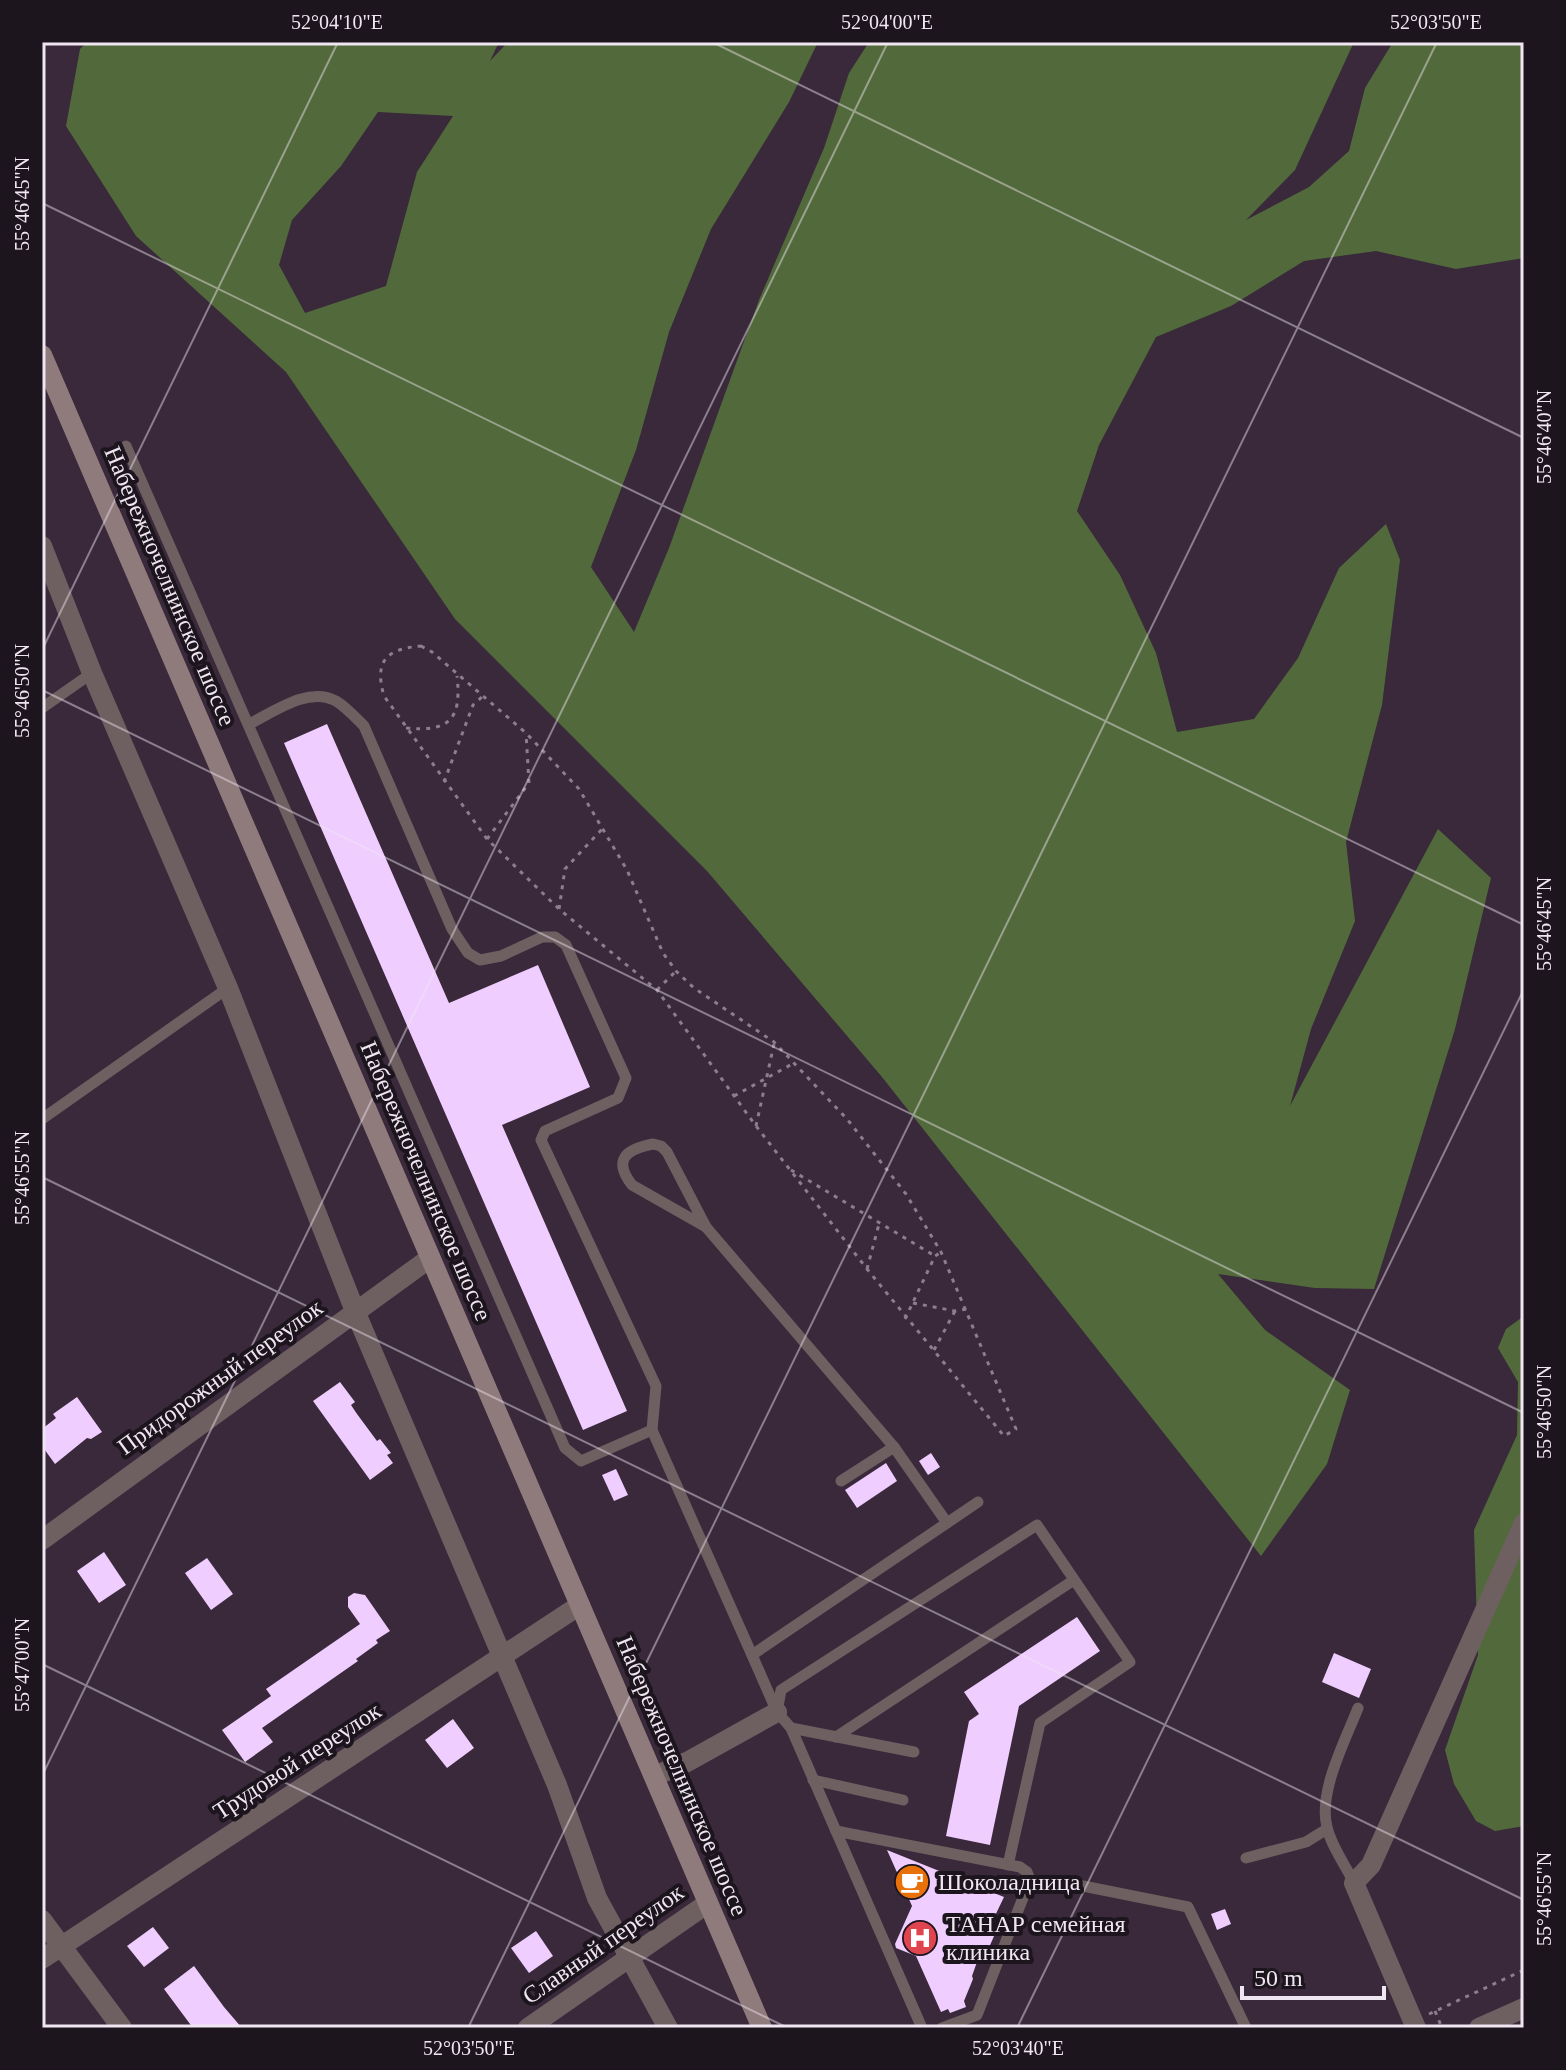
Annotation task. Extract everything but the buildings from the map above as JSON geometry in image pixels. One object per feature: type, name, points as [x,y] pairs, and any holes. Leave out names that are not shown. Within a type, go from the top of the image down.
[{"type":"main road","name":"Набережночелнинское шоссе","points":[[42,355],[762,2028]]},
{"type":"street","points":[[42,546],[92,673],[228,988],[355,1311],[557,1785],[597,1898],[668,2028]]},
{"type":"street","name":"Придорожный переулок","points":[[42,1540],[430,1258]]},
{"type":"street","points":[[1415,2024],[1354,1883],[1371,1865],[1524,1523]]},
{"type":"street","name":"Трудовой переулок","points":[[42,1959],[580,1605]]},
{"type":"street","points":[[655,1776],[784,1720]]},
{"type":"street","name":"Славный переулок","points":[[528,2028],[708,1903]]},
{"type":"street","points":[[42,1920],[122,2028]]},
{"type":"street","points":[[1479,2028],[1524,2008]]},
{"type":"lane","points":[[126,446],[565,1448],[581,1461],[652,1430]]},
{"type":"lane","points":[[42,708],[92,673]]},
{"type":"lane","points":[[249,724],[303,697],[322,696],[338,702],[364,726],[452,929],[468,953],[480,960],[501,956],[542,937],[555,937],[566,945],[626,1078],[618,1098],[545,1131],[541,1140],[656,1386],[652,1430],[752,1655],[813,1780],[922,2028]]},
{"type":"lane","points":[[42,1119],[228,988]]},
{"type":"lane","points":[[706,1227],[632,1185],[622,1168],[627,1152],[634,1147],[653,1144],[667,1152],[706,1227],[894,1447],[947,1523]]},
{"type":"lane","points":[[841,1481],[894,1447]]},
{"type":"lane","points":[[752,1655],[978,1502]]},
{"type":"lane","points":[[784,1720],[781,1690],[1037,1525],[1130,1662],[1040,1723],[1008,1865]]},
{"type":"lane","points":[[836,1737],[1074,1580]]},
{"type":"lane","points":[[1354,1883],[1327,1829],[1325,1813],[1329,1787],[1358,1708]]},
{"type":"lane","points":[[784,1720],[836,1737],[914,1752]]},
{"type":"lane","points":[[813,1780],[903,1800]]},
{"type":"lane","points":[[1246,1858],[1306,1842],[1327,1829]]},
{"type":"lane","points":[[836,1831],[1020,1867],[1027,1872],[1030,1880],[977,2015],[942,2028]]},
{"type":"lane","points":[[1030,1880],[1073,1884],[1188,1907],[1246,2028]]},
{"type":"path","points":[[421,646],[457,673],[526,733],[579,789],[627,870],[663,953],[676,971],[694,988],[774,1042],[847,1119],[906,1194],[941,1252],[1016,1429],[1004,1436],[905,1319],[756,1126],[657,990],[559,909],[487,839],[384,696],[379,678],[383,663],[393,652],[421,646]]},
{"type":"path","points":[[406,728],[427,730],[447,723],[458,702],[457,673]]},
{"type":"path","points":[[444,782],[473,705],[483,696]]},
{"type":"path","points":[[487,839],[529,783],[526,733]]},
{"type":"path","points":[[559,909],[565,869],[603,828]]},
{"type":"path","points":[[657,990],[676,971]]},
{"type":"path","points":[[756,1126],[774,1042]]},
{"type":"path","points":[[734,1096],[795,1063]]},
{"type":"path","points":[[789,1168],[935,1256]]},
{"type":"path","points":[[867,1269],[879,1224]]},
{"type":"path","points":[[905,1319],[935,1256],[941,1252]]},
{"type":"path","points":[[913,1303],[955,1311],[967,1309]]},
{"type":"path","points":[[933,1352],[955,1311]]},
{"type":"path","points":[[1415,2024],[1435,2011],[1524,1970]]},
{"type":"path","points":[[1435,2011],[1442,2028]]},
{"type":"green space","points":[[87,42],[499,42],[490,61],[508,42],[818,42],[789,102],[711,229],[669,332],[636,450],[591,567],[634,632],[669,548],[759,300],[824,148],[849,73],[869,42],[1354,42],[1295,170],[1246,220],[1309,187],[1349,151],[1365,88],[1393,42],[1524,42],[1524,258],[1456,269],[1376,251],[1304,261],[1231,306],[1156,337],[1099,445],[1077,511],[1120,575],[1156,653],[1177,732],[1254,719],[1298,658],[1339,568],[1386,524],[1400,560],[1382,705],[1346,842],[1355,921],[1311,1029],[1290,1106],[1438,829],[1491,878],[1455,1029],[1374,1289],[1315,1288],[1218,1274],[1265,1330],[1350,1390],[1327,1464],[1261,1556],[882,1077],[707,871],[455,619],[286,372],[136,236],[66,126],[80,49]],"holes":[[[378,112],[453,116],[417,172],[386,286],[305,313],[279,265],[292,220],[341,166]]]},
{"type":"green space","points":[[1524,1316],[1524,1826],[1495,1831],[1476,1821],[1454,1784],[1445,1750],[1478,1655],[1474,1530],[1517,1435],[1518,1382],[1498,1348],[1506,1329]]},
{"type":"place","name":"Шоколадница","points":[[912,1882]]},
{"type":"place","name":"ТАНАР семейная клиника","points":[[920,1938]]}]
